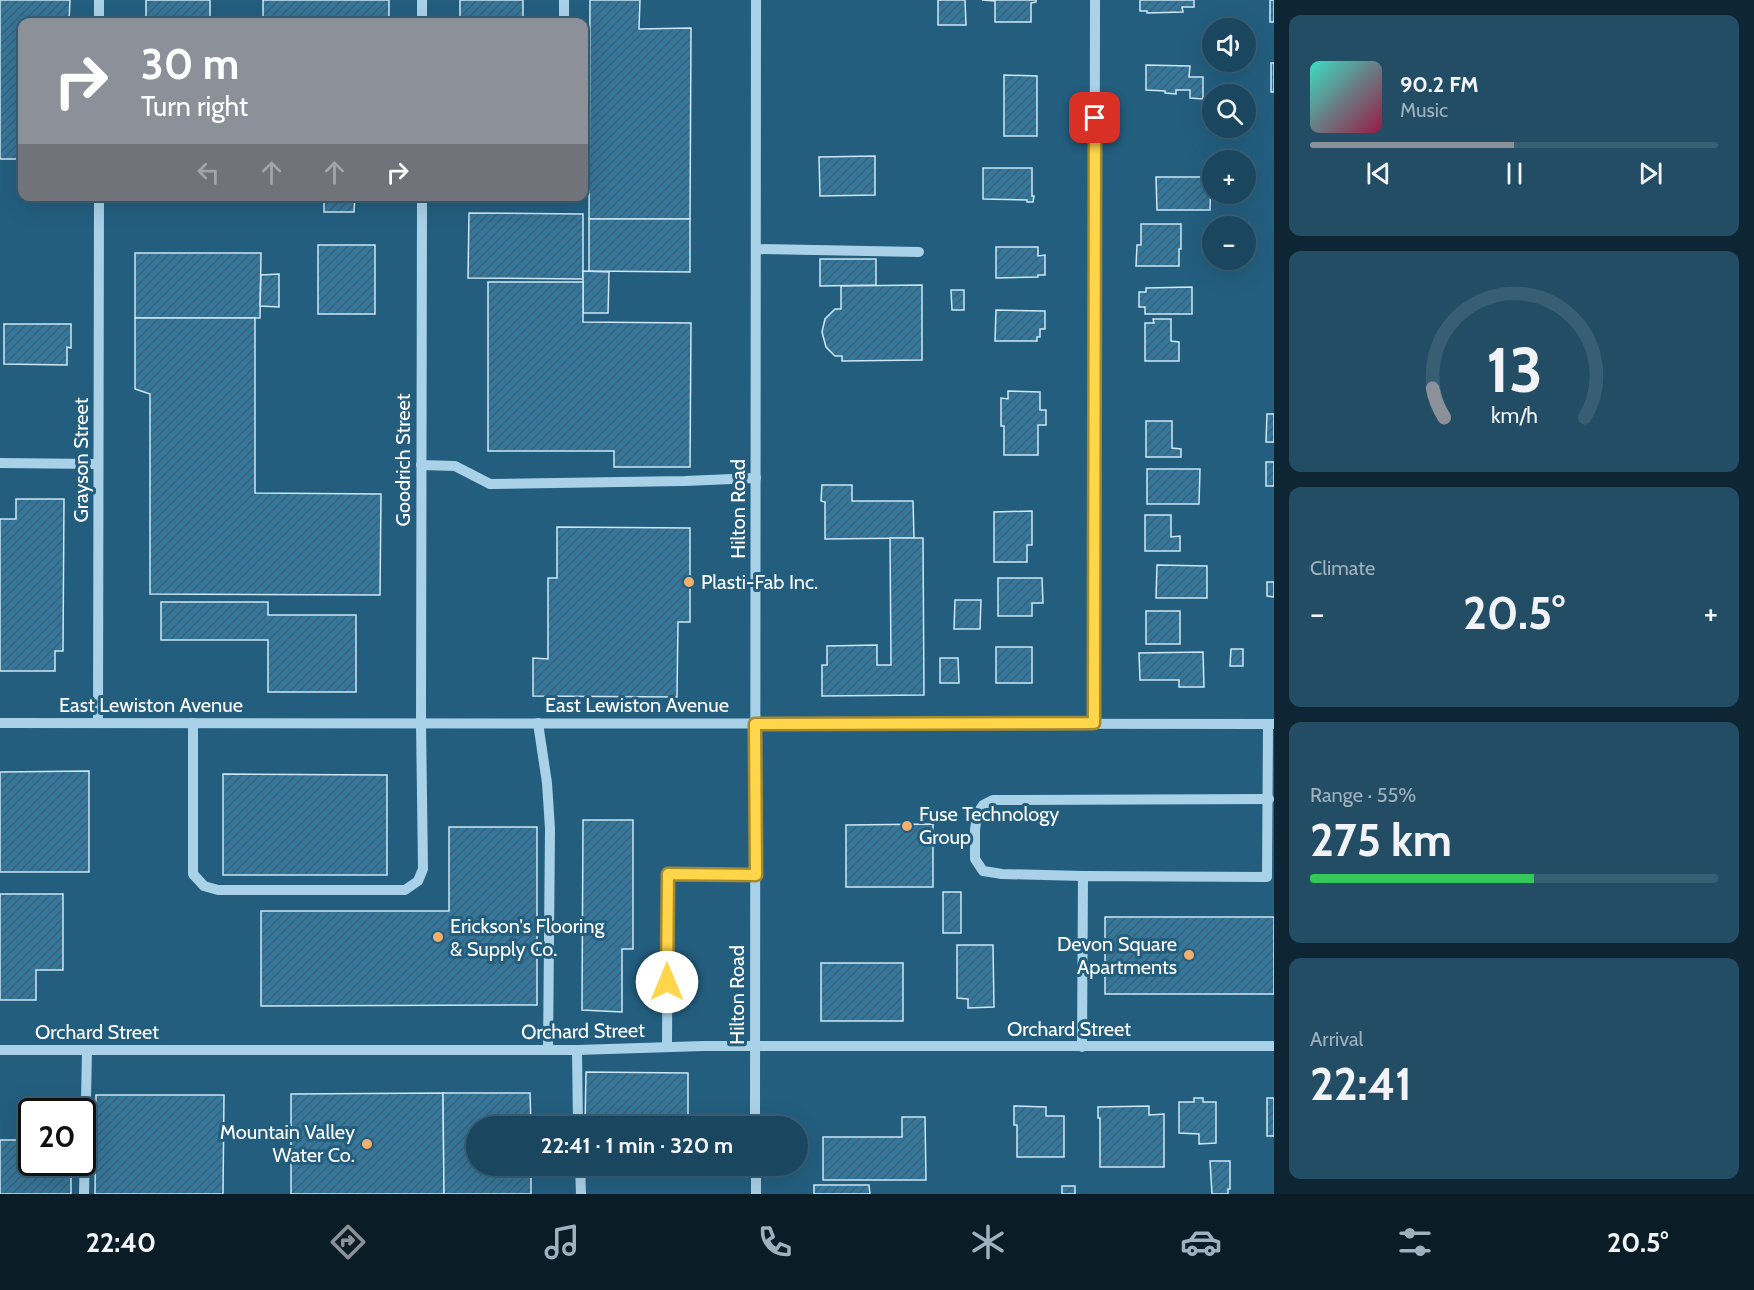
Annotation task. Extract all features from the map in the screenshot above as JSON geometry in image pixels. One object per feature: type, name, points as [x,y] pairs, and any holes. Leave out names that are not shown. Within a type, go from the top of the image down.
[{"type":"street","points":[[99,0],[99,18]]},
{"type":"street","points":[[422,0],[422,18]]},
{"type":"street","points":[[564,0],[564,18]]},
{"type":"street","name":"Hilton Road","points":[[755,1116],[756,0]]},
{"type":"street","points":[[1094,723],[1095,0]]},
{"type":"street","name":"Grayson Street","points":[[98,723],[99,201]]},
{"type":"street","name":"Goodrich Street","points":[[194,723],[193,874],[204,886],[218,890],[405,890],[418,881],[423,869],[422,201]]},
{"type":"street","points":[[757,249],[919,252]]},
{"type":"street","points":[[0,462],[99,464]]},
{"type":"street","points":[[421,465],[455,466],[490,484],[673,482],[756,478]]},
{"type":"street","name":"East Lewiston Avenue","points":[[0,723],[1271,724]]},
{"type":"street","points":[[538,723],[547,783],[550,829],[548,1050]]},
{"type":"street","points":[[1269,799],[993,800],[983,805],[977,813],[975,859],[983,871],[1002,874],[1267,877],[1271,724]]},
{"type":"street","points":[[667,1047],[668,874],[756,875]]},
{"type":"street","points":[[1082,1047],[1083,876]]},
{"type":"street","name":"Orchard Street","points":[[0,1050],[1274,1047]]},
{"type":"street","points":[[84,1194],[87,1050]]},
{"type":"street","points":[[577,1050],[578,1116]]},
{"type":"street","points":[[580,1176],[581,1194]]},
{"type":"street","points":[[756,1176],[756,1194]]},
{"type":"building","points":[[0,0],[70,0],[69,18],[18,18],[18,159],[0,159]]},
{"type":"building","points":[[146,0],[210,0],[210,18],[146,18]]},
{"type":"building","points":[[263,0],[389,0],[389,18],[263,18]]},
{"type":"building","points":[[460,0],[523,0],[523,18],[460,18]]},
{"type":"building","points":[[590,0],[640,0],[639,29],[691,28],[690,219],[589,219]]},
{"type":"building","points":[[938,0],[965,0],[966,25],[938,25]]},
{"type":"building","points":[[982,0],[1036,0],[1036,2],[1031,3],[1031,22],[995,22],[995,1]]},
{"type":"building","points":[[1140,0],[1194,0],[1194,7],[1182,7],[1183,12],[1147,13],[1147,11],[1140,11]]},
{"type":"building","points":[[1270,0],[1274,0],[1274,22],[1270,22]]},
{"type":"building","points":[[1271,63],[1274,63],[1274,92],[1271,92]]},
{"type":"building","points":[[1146,65],[1190,66],[1189,77],[1203,77],[1202,99],[1190,98],[1190,90],[1176,90],[1176,94],[1146,90]]},
{"type":"building","points":[[1004,75],[1037,76],[1037,136],[1004,136]]},
{"type":"building","points":[[875,156],[875,195],[820,196],[819,157]]},
{"type":"building","points":[[983,168],[1032,168],[1033,202],[983,199]]},
{"type":"building","points":[[1156,177],[1202,177],[1202,204],[1210,204],[1210,210],[1157,210]]},
{"type":"building","points":[[324,201],[355,201],[354,212],[324,212]]},
{"type":"building","points":[[469,213],[583,214],[583,279],[468,278]]},
{"type":"building","points":[[589,219],[690,219],[690,272],[589,271]]},
{"type":"building","points":[[1141,224],[1181,224],[1179,266],[1136,266],[1137,245],[1141,245]]},
{"type":"building","points":[[318,245],[375,245],[375,314],[318,314]]},
{"type":"building","points":[[996,247],[1038,247],[1038,256],[1045,255],[1045,275],[996,278]]},
{"type":"building","points":[[135,253],[261,253],[260,318],[135,318]]},
{"type":"building","points":[[820,259],[876,259],[876,285],[820,286]]},
{"type":"building","points":[[583,271],[609,272],[608,313],[583,313]]},
{"type":"building","points":[[279,274],[279,307],[260,306],[261,275]]},
{"type":"building","points":[[488,282],[583,282],[583,322],[691,323],[690,467],[614,467],[614,451],[488,451]]},
{"type":"building","points":[[922,285],[922,360],[842,361],[842,356],[835,356],[826,347],[822,332],[825,319],[835,309],[841,309],[841,286]]},
{"type":"building","points":[[1192,287],[1192,314],[1145,314],[1145,307],[1139,307],[1139,292],[1146,292],[1146,288]]},
{"type":"building","points":[[951,290],[964,290],[964,310],[952,310]]},
{"type":"building","points":[[996,310],[1045,311],[1045,329],[1040,329],[1040,337],[1037,337],[1037,341],[995,341]]},
{"type":"building","points":[[135,318],[255,318],[255,493],[381,494],[380,595],[150,594],[150,394],[135,389]]},
{"type":"building","points":[[1153,319],[1171,319],[1171,341],[1179,342],[1179,361],[1145,361],[1145,323],[1154,323]]},
{"type":"building","points":[[4,324],[71,324],[71,348],[67,347],[67,365],[4,364]]},
{"type":"building","points":[[1008,391],[1040,392],[1040,410],[1046,410],[1046,425],[1038,425],[1038,455],[1004,455],[1001,398],[1008,399]]},
{"type":"building","points":[[1267,414],[1274,414],[1274,442],[1266,442]]},
{"type":"building","points":[[1146,421],[1172,421],[1172,448],[1181,449],[1181,457],[1146,457]]},
{"type":"building","points":[[1266,462],[1274,462],[1274,486],[1266,486]]},
{"type":"building","points":[[1147,469],[1200,469],[1199,504],[1147,504]]},
{"type":"building","points":[[822,485],[852,485],[852,501],[913,501],[914,538],[825,539],[825,502],[821,501]]},
{"type":"building","points":[[16,499],[64,499],[63,651],[55,651],[55,671],[0,671],[0,519],[16,519]]},
{"type":"building","points":[[1032,511],[1032,545],[1027,545],[1027,562],[994,562],[994,512]]},
{"type":"building","points":[[1145,515],[1171,515],[1171,537],[1180,536],[1180,551],[1145,551]]},
{"type":"building","points":[[557,527],[690,528],[690,622],[678,622],[677,697],[533,696],[533,658],[548,659],[548,578],[557,578]]},
{"type":"building","points":[[890,538],[923,538],[924,695],[822,696],[822,665],[827,665],[827,646],[877,645],[877,665],[891,665]]},
{"type":"building","points":[[1157,565],[1207,566],[1207,598],[1156,598]]},
{"type":"building","points":[[998,578],[1042,578],[1043,603],[1032,603],[1032,616],[998,616]]},
{"type":"building","points":[[1267,582],[1274,582],[1274,597],[1267,596]]},
{"type":"building","points":[[955,600],[981,600],[980,629],[954,629]]},
{"type":"building","points":[[161,602],[268,602],[268,615],[356,615],[356,692],[268,692],[268,640],[161,640]]},
{"type":"building","points":[[1146,611],[1180,611],[1180,644],[1146,644]]},
{"type":"building","points":[[996,647],[1032,647],[1032,683],[996,683]]},
{"type":"building","points":[[1231,649],[1243,649],[1243,666],[1230,666]]},
{"type":"building","points":[[1203,652],[1204,687],[1179,687],[1179,680],[1140,680],[1139,653]]},
{"type":"building","points":[[940,658],[958,658],[959,683],[940,683]]},
{"type":"building","points":[[89,771],[89,872],[0,872],[0,772]]},
{"type":"building","points":[[223,774],[387,775],[387,875],[223,875]]},
{"type":"building","points":[[583,820],[633,820],[633,949],[622,949],[622,1012],[582,1010]]},
{"type":"building","points":[[933,824],[933,887],[846,887],[846,825]]},
{"type":"building","points":[[449,827],[537,827],[537,1005],[261,1006],[261,911],[449,911]]},
{"type":"building","points":[[943,892],[961,892],[961,933],[943,933]]},
{"type":"building","points":[[0,894],[63,894],[63,970],[36,970],[36,1000],[0,1000]]},
{"type":"building","name":"Devon Square Apartments","points":[[1105,917],[1274,917],[1274,994],[1105,994]]},
{"type":"building","points":[[957,945],[993,945],[994,1007],[968,1008],[968,999],[957,998]]},
{"type":"building","points":[[821,963],[903,963],[903,1021],[821,1021]]},
{"type":"building","points":[[586,1072],[688,1073],[688,1116],[585,1116]]},
{"type":"building","name":"Mountain Valley Water Co.","points":[[443,1093],[444,1194],[291,1194],[291,1094]]},
{"type":"building","points":[[443,1093],[530,1093],[531,1116],[466,1116],[466,1176],[531,1176],[531,1194],[444,1194]]},
{"type":"building","points":[[96,1095],[224,1095],[223,1194],[95,1194]]},
{"type":"building","points":[[1194,1098],[1203,1098],[1203,1102],[1216,1102],[1216,1143],[1199,1144],[1199,1134],[1179,1133],[1179,1102],[1194,1102]]},
{"type":"building","points":[[1267,1098],[1274,1098],[1274,1136],[1267,1136]]},
{"type":"building","points":[[1014,1106],[1046,1107],[1046,1116],[1064,1116],[1064,1157],[1017,1157],[1017,1125],[1014,1125]]},
{"type":"building","points":[[1149,1106],[1149,1115],[1164,1114],[1164,1167],[1100,1167],[1098,1107]]},
{"type":"building","points":[[902,1117],[925,1117],[926,1180],[823,1180],[823,1137],[902,1137]]},
{"type":"building","points":[[0,1140],[18,1140],[18,1176],[71,1176],[71,1194],[0,1194]]},
{"type":"building","points":[[1210,1161],[1230,1161],[1228,1194],[1212,1194]]},
{"type":"building","points":[[814,1185],[869,1185],[870,1194],[814,1194]]},
{"type":"building","points":[[1062,1186],[1075,1186],[1075,1194],[1062,1194]]},
{"type":"place","name":"Plasti-Fab Inc.","points":[[689,582]]},
{"type":"place","name":"Fuse Technology Group","points":[[907,826]]},
{"type":"place","name":"Erickson's Flooring & Supply Co.","points":[[438,937]]},
{"type":"place","name":"Devon Square Apartments","points":[[1189,955]]},
{"type":"place","name":"Mountain Valley Water Co.","points":[[367,1144]]},
{"type":"route","points":[[667,982],[668,874],[756,875],[755,724],[1094,723],[1095,118]]}]
